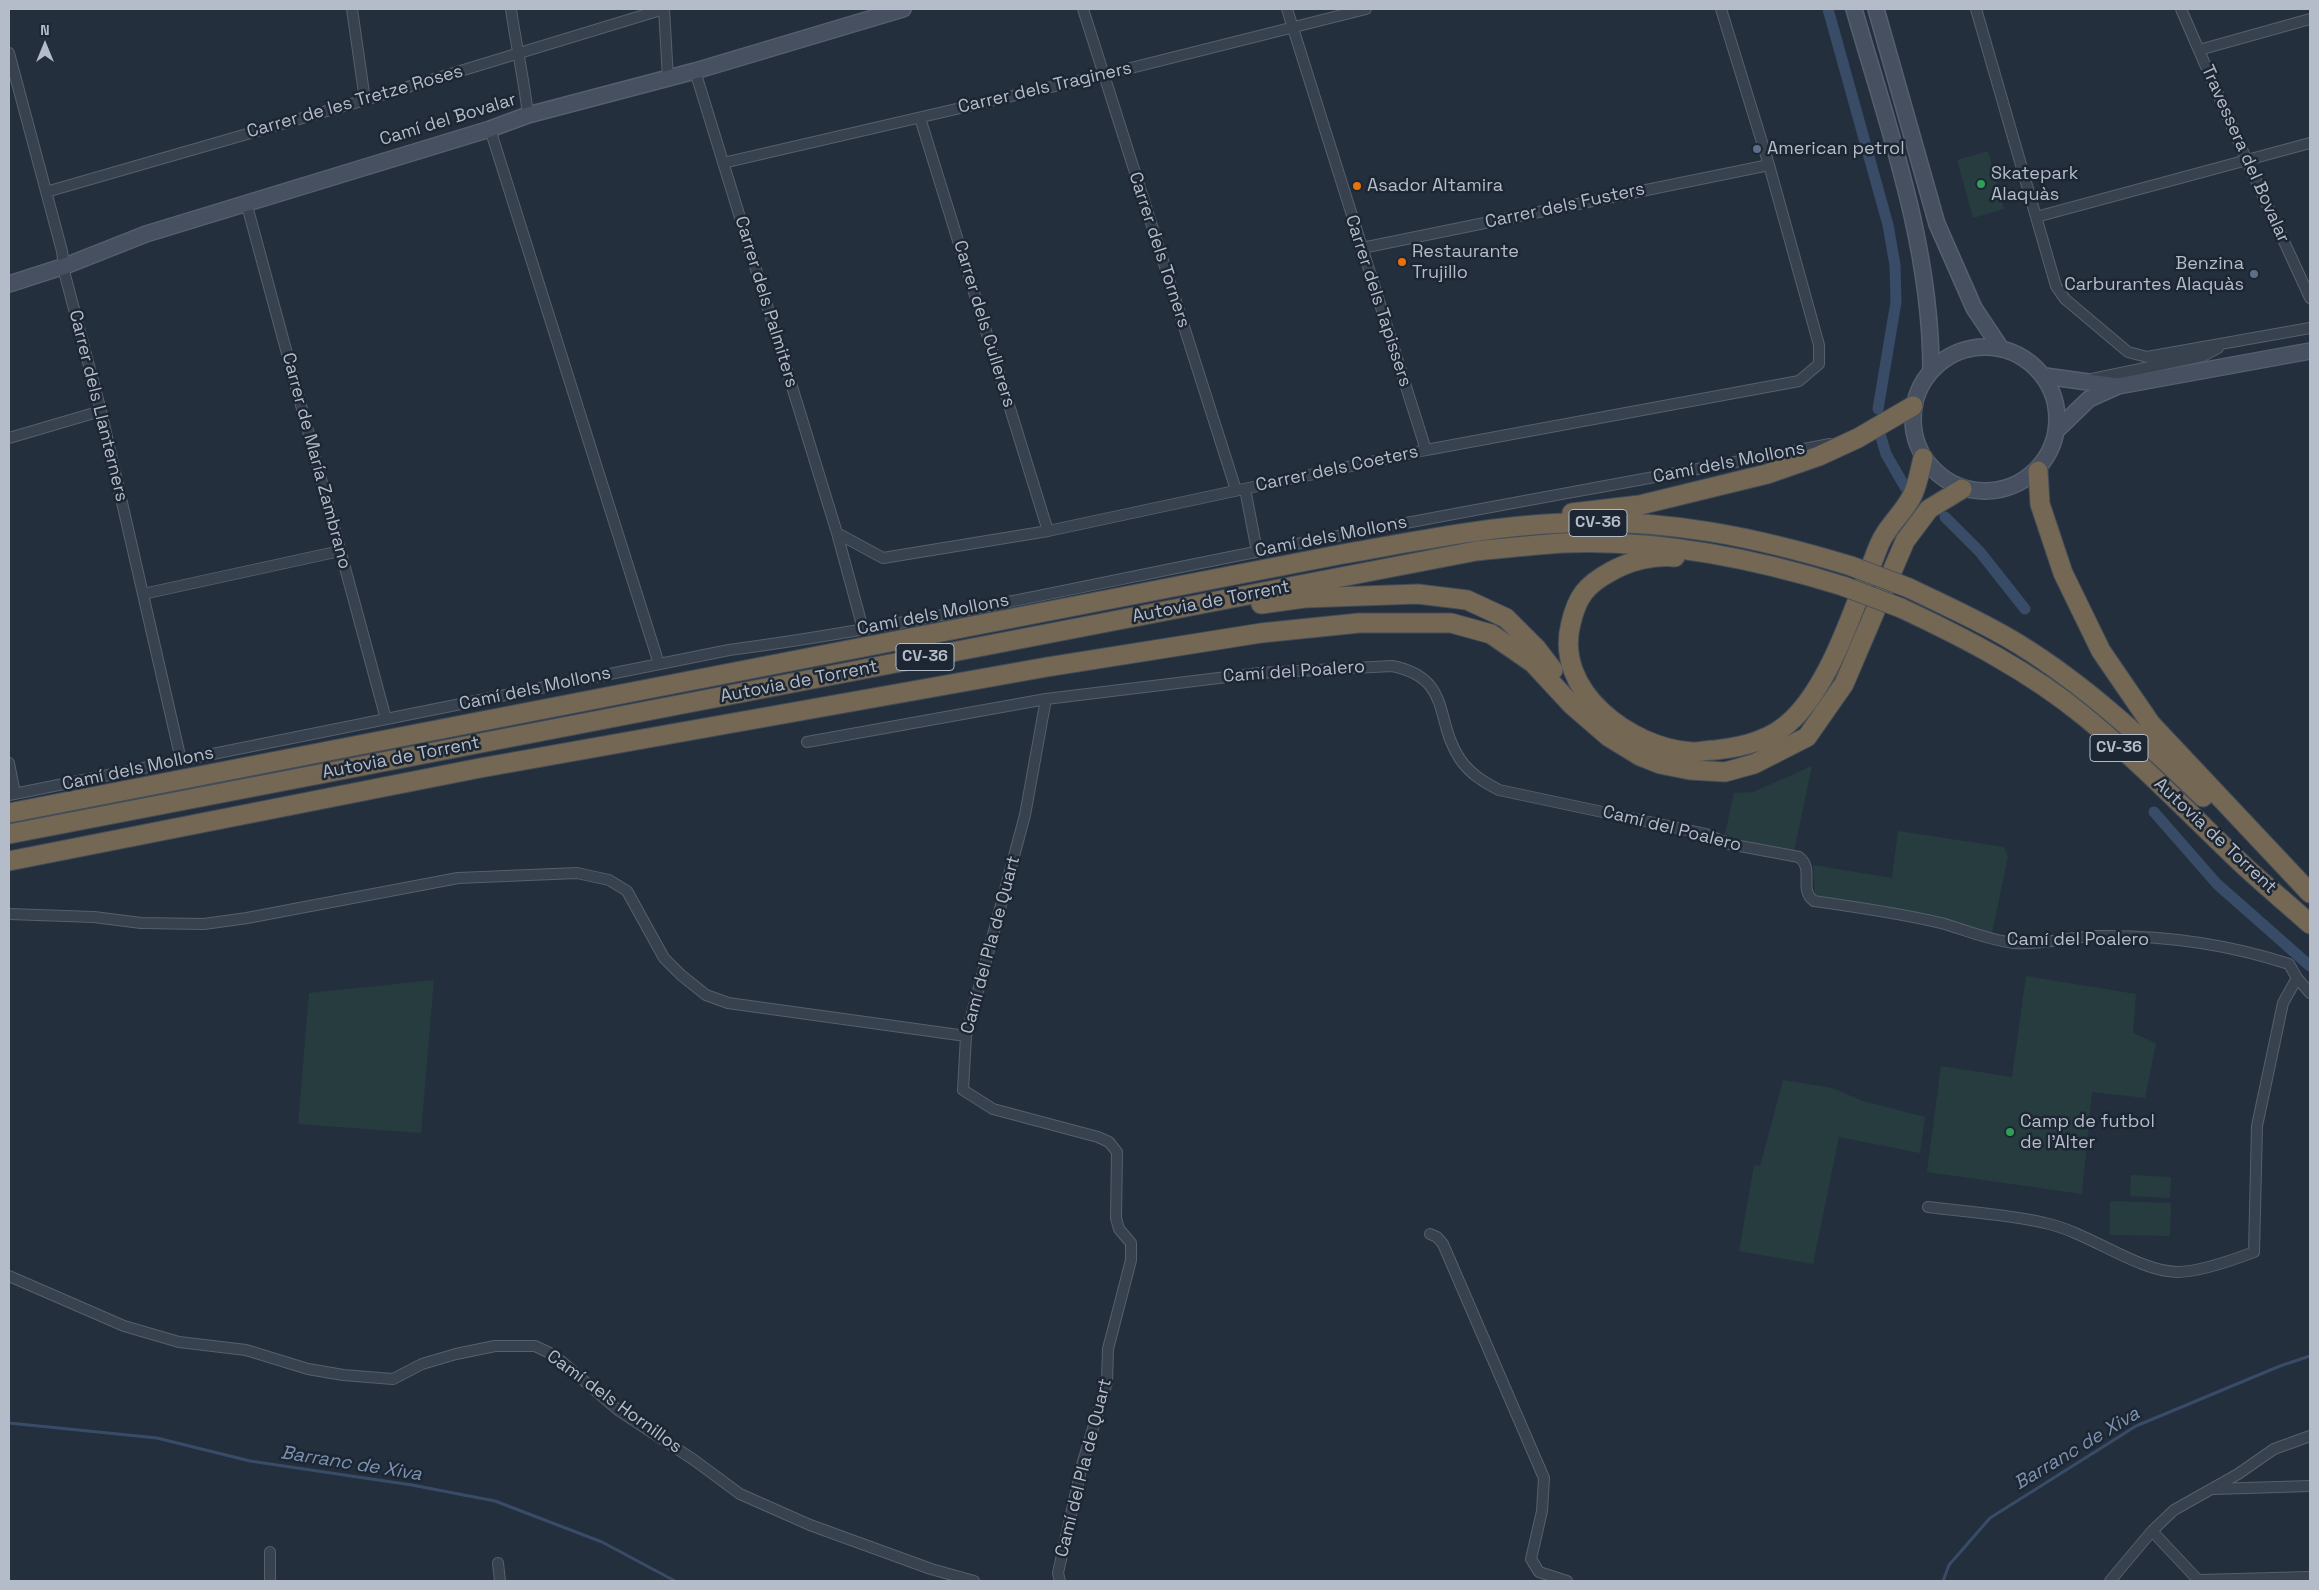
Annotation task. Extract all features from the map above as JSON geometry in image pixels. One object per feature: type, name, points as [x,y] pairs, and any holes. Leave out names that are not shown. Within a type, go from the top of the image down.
[{"type":"highway","points":[[1343,554],[1376,542],[1472,524],[1640,505],[1767,474],[1819,456],[1858,438],[1913,406]]},
{"type":"highway","points":[[1843,590],[1701,559],[1665,556],[1625,564],[1593,581],[1576,602],[1568,634],[1570,665],[1585,695],[1612,722],[1662,746],[1692,752],[1731,748],[1765,739],[1793,719],[1824,678],[1883,536],[1913,495],[1923,458]]},
{"type":"highway","points":[[2038,471],[2040,504],[2063,573],[2100,651],[2151,724],[2310,895]]},
{"type":"highway","points":[[9,861],[480,768],[1047,667],[1261,632],[1359,623],[1451,623],[1491,634],[1533,663],[1572,705],[1609,737],[1640,756],[1660,764],[1690,770],[1724,772],[1754,764],[1807,737],[1844,684],[1905,541],[1929,509],[1962,488]]},
{"type":"highway","name":"Autovia de Torrent","points":[[9,813],[1343,554],[1475,531],[1565,523],[1647,524],[1708,531],[1785,546],[1851,566],[1909,588],[1966,615],[2020,645],[2091,694],[2163,758],[2310,895]]},
{"type":"highway","name":"Autovia de Torrent","points":[[9,834],[1476,551],[1564,543],[1642,545],[1703,551],[1782,567],[1959,634],[2010,664],[2083,715],[2152,776],[2240,863],[2310,925]]},
{"type":"highway","points":[[1038,636],[1083,634],[1199,613],[1304,598],[1418,594],[1467,600],[1506,618],[1537,649],[1580,706],[1609,737]]},
{"type":"main road","name":"Camí del Bovalar","points":[[9,284],[65,266],[146,234],[490,129],[528,115],[695,71],[903,9]]},
{"type":"main road","points":[[1854,9],[1908,196],[1920,252],[1931,328],[1931,370],[1913,406],[1913,433],[1923,458],[1940,476],[1962,488],[1989,492],[2016,486],[2038,471],[2058,429],[2089,399],[2118,386],[2310,351]]},
{"type":"main road","points":[[1876,9],[1937,224],[1974,308],[2000,347]]},
{"type":"main road","points":[[1931,370],[1962,349],[2000,347],[2025,357],[2045,376],[2057,401],[2058,429]]},
{"type":"main road","points":[[2045,376],[2118,386]]},
{"type":"street","points":[[352,9],[365,100]]},
{"type":"street","points":[[511,9],[517,54],[523,74],[528,115]]},
{"type":"street","points":[[664,9],[668,78]]},
{"type":"street","name":"Carrer de les Tretze Roses","points":[[46,192],[365,100],[664,9]]},
{"type":"street","name":"Carrer dels Torners","points":[[1083,9],[1103,76],[1240,490],[1258,551]]},
{"type":"street","name":"Carrer dels Tapissers","points":[[1287,9],[1426,450]]},
{"type":"street","name":"Carrer dels Traginers","points":[[723,163],[1103,76],[1366,9]]},
{"type":"street","points":[[1721,9],[1769,165]]},
{"type":"street","points":[[1976,9],[2056,286],[2065,299],[2128,352],[2147,357],[2310,328]]},
{"type":"street","name":"Travessera del Bovalar","points":[[2181,9],[2247,161],[2310,298]]},
{"type":"street","points":[[2199,50],[2310,20]]},
{"type":"street","name":"Carrer dels Llanterners","points":[[9,53],[101,411],[181,760]]},
{"type":"street","name":"Carrer dels Palmiters","points":[[695,71],[837,533],[863,629]]},
{"type":"street","name":"Carrer dels Cullerers","points":[[920,118],[1048,531]]},
{"type":"street","points":[[490,129],[659,664]]},
{"type":"street","points":[[2036,218],[2310,143]]},
{"type":"street","name":"Carrer dels Fusters","points":[[1362,248],[1769,165]]},
{"type":"street","name":"Carrer dels Coeters","points":[[837,533],[883,558],[1048,531],[1426,450],[1798,382],[1819,364],[1819,345],[1769,165]]},
{"type":"street","name":"Carrer de María Zambrano","points":[[246,202],[386,719]]},
{"type":"street","points":[[2081,381],[2203,356],[2228,343]]},
{"type":"street","points":[[9,438],[101,411]]},
{"type":"street","name":"Camí dels Mollons","points":[[12,795],[729,650],[823,637],[1258,551],[1652,479],[1858,438]]},
{"type":"street","points":[[143,594],[340,551]]},
{"type":"street","name":"Camí del Poalero","points":[[1046,698],[1260,673],[1340,667],[1401,668],[1422,678],[1436,693],[1449,737],[1459,758],[1469,771],[1489,785],[1512,794],[1706,834],[1730,844],[1799,857],[1804,861],[1807,868],[1806,890],[1808,897],[1814,901],[1909,916],[1944,924],[1992,940],[2016,943],[2052,943],[2098,936],[2182,941],[2229,948],[2289,964],[2297,978],[2310,993]]},
{"type":"street","points":[[807,742],[1046,698]]},
{"type":"street","name":"Camí del Pla de Quart","points":[[1046,698],[1026,815],[966,1036],[963,1090],[993,1108],[1109,1142],[1117,1152],[1116,1218],[1119,1229],[1131,1243],[1132,1260],[1110,1333],[1107,1382],[1082,1465],[1058,1573],[1060,1581]]},
{"type":"street","points":[[9,764],[12,795]]},
{"type":"street","points":[[9,914],[94,917],[141,923],[204,924],[247,918],[458,878],[577,873],[609,880],[627,891],[664,958],[681,975],[706,994],[728,1003],[966,1036]]},
{"type":"street","points":[[1928,1207],[2046,1223],[2086,1236],[2145,1264],[2176,1272],[2194,1270],[2254,1252],[2257,1126],[2283,1003],[2297,978]]},
{"type":"street","points":[[1430,1234],[1437,1237],[1443,1244],[1544,1478],[1542,1512],[1531,1559],[1539,1572],[1566,1581]]},
{"type":"street","name":"Camí dels Hornillos","points":[[9,1276],[124,1326],[179,1342],[246,1350],[308,1369],[343,1375],[392,1379],[422,1364],[456,1354],[495,1346],[535,1346],[554,1355],[618,1410],[694,1460],[740,1494],[810,1525],[931,1569],[974,1581]]},
{"type":"street","points":[[2113,1580],[2152,1531],[2174,1510],[2213,1489],[2274,1449],[2310,1436]]},
{"type":"street","points":[[2213,1489],[2310,1486]]},
{"type":"street","points":[[2152,1531],[2198,1580],[2310,1577],[2310,1581]]},
{"type":"street","points":[[270,1552],[270,1581]]},
{"type":"street","points":[[498,1563],[500,1581]]},
{"type":"green space","name":"Skatepark Alaquàs","points":[[1988,151],[2004,209],[1973,218],[1957,160]]},
{"type":"green space","points":[[1812,766],[1794,852],[1724,838],[1734,793],[1753,792]]},
{"type":"green space","points":[[1898,831],[2004,847],[2008,857],[1992,933],[1820,898],[1815,894],[1813,865],[1892,878]]},
{"type":"green space","points":[[2026,976],[2136,994],[2133,1033],[2156,1043],[2145,1098],[2092,1092],[2082,1194],[1927,1172],[1941,1066],[2012,1077]]},
{"type":"green space","points":[[434,980],[421,1133],[298,1124],[309,993]]},
{"type":"green space","points":[[1783,1080],[1832,1088],[1863,1101],[1925,1117],[1920,1153],[1839,1137],[1813,1264],[1739,1251],[1754,1165],[1760,1166]]},
{"type":"green space","points":[[2131,1175],[2171,1177],[2170,1198],[2130,1196]]},
{"type":"green space","points":[[2110,1201],[2171,1203],[2170,1236],[2110,1235]]},
{"type":"waterway","points":[[1828,9],[1888,225],[1895,265],[1896,302],[1878,409]]},
{"type":"waterway","points":[[1881,437],[1886,454],[1905,487]]},
{"type":"waterway","points":[[1945,517],[1980,552],[2025,609]]},
{"type":"waterway","points":[[2154,812],[2217,884],[2310,966]]},
{"type":"waterway","name":"Barranc de Xiva","points":[[1943,1581],[1949,1565],[1990,1518],[2136,1426],[2280,1366],[2310,1356]]},
{"type":"waterway","name":"Barranc de Xiva","points":[[9,1423],[157,1438],[250,1461],[412,1485],[495,1501],[602,1542],[675,1581]]},
{"type":"place","name":"American petrol","points":[[1757,149]]},
{"type":"place","name":"Skatepark Alaquàs","points":[[1981,184]]},
{"type":"place","name":"Asador Altamira","points":[[1357,186]]},
{"type":"place","name":"Restaurante Trujillo","points":[[1402,262]]},
{"type":"place","name":"Benzina Carburantes Alaquàs","points":[[2254,274]]},
{"type":"place","name":"Camp de futbol de l'Alter","points":[[2010,1132]]}]
